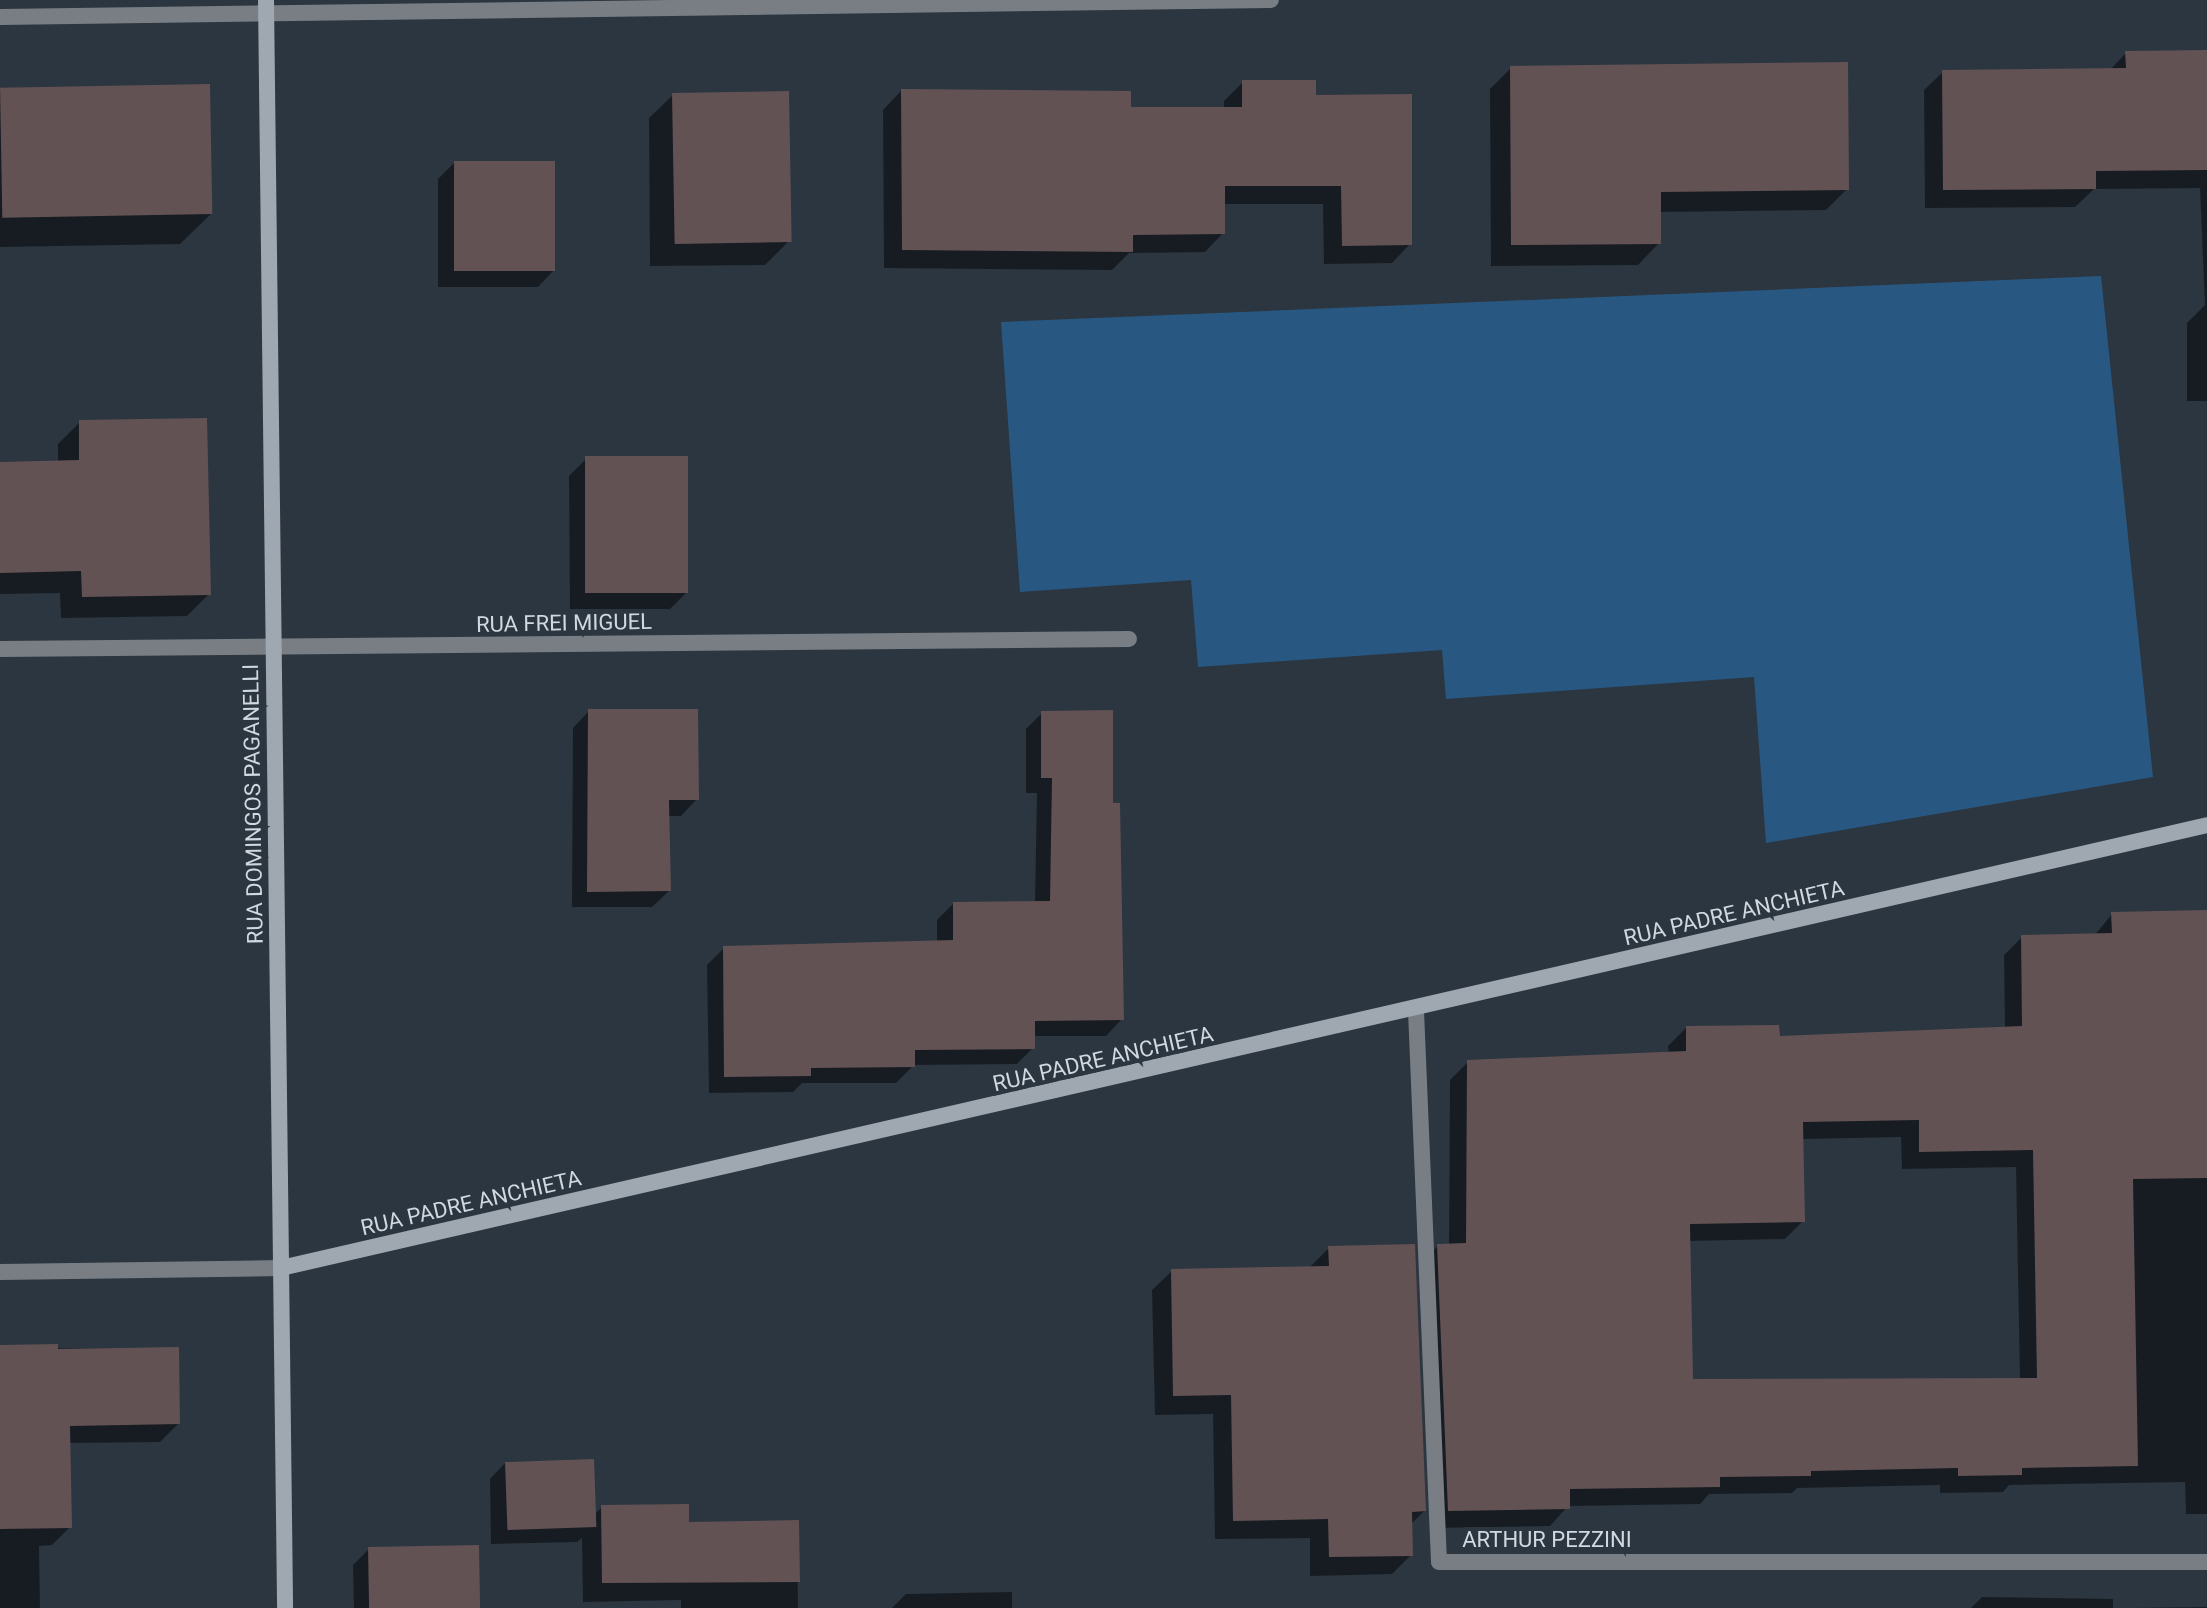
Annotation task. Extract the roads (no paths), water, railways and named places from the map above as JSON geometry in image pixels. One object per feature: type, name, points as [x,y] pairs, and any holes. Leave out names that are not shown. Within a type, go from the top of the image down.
[{"type":"street","points":[[0,17],[266,7],[1271,0]]},
{"type":"street","name":"RUA DOMINGOS PAGANELLI","points":[[266,7],[285,1608]]},
{"type":"street","name":"RUA FREI MIGUEL","points":[[0,649],[1129,639]]},
{"type":"street","name":"RUA PADRE ANCHIETA","points":[[0,1272],[281,1268],[1416,1011],[2207,825]]},
{"type":"street","name":"ARTHUR PEZZINI","points":[[1416,1011],[1439,1562],[2207,1562]]}]
